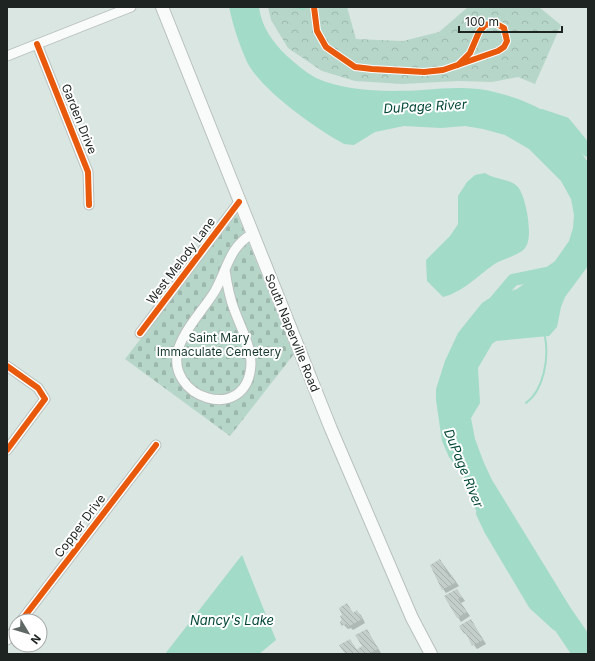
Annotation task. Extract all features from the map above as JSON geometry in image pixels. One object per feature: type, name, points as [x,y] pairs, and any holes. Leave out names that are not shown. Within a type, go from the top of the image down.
[{"type":"main road","name":"South Naperville Road","points":[[162,7],[329,423],[412,618],[431,654]]},
{"type":"street","points":[[7,56],[131,7]]},
{"type":"street","name":"Garden Drive","points":[[37,44],[88,172],[88,205]]},
{"type":"street","name":"West Melody Lane","points":[[140,333],[239,202]]},
{"type":"street","points":[[225,270],[230,299],[250,356],[250,369],[245,384],[234,395],[228,399],[209,400],[197,394],[185,383],[178,372],[177,354],[182,340],[209,300],[235,247],[252,234]]},
{"type":"street","points":[[7,366],[38,388],[44,395],[43,403],[7,450]]},
{"type":"street","name":"Copper Drive","points":[[27,613],[156,445]]},
{"type":"green space","points":[[268,7],[347,7],[356,39],[403,41],[439,32],[468,7],[539,7],[561,25],[535,84],[518,77],[492,82],[458,81],[402,84],[355,81],[322,71],[288,48],[271,20]]},
{"type":"green space","name":"Saint Mary Immaculate Cemetery","points":[[237,214],[294,354],[230,436],[125,359]]},
{"type":"water","points":[[229,7],[259,7],[262,21],[268,34],[277,46],[297,65],[316,78],[341,86],[368,90],[396,91],[470,88],[489,91],[519,99],[549,114],[558,121],[573,137],[588,162],[588,266],[565,297],[561,307],[557,327],[549,336],[496,341],[492,344],[478,368],[480,403],[471,418],[475,439],[492,480],[570,607],[588,633],[588,654],[571,654],[546,617],[530,587],[474,507],[467,481],[449,457],[442,441],[436,400],[436,389],[445,361],[458,333],[482,303],[488,299],[517,289],[555,261],[569,241],[573,228],[574,215],[571,199],[561,181],[529,149],[505,135],[483,129],[465,126],[441,128],[404,126],[375,132],[354,145],[344,144],[319,129],[290,108],[264,85],[247,62],[234,28]]},
{"type":"water","points":[[485,173],[510,182],[518,187],[524,199],[528,218],[528,243],[519,253],[493,265],[463,288],[443,297],[427,281],[426,260],[450,236],[458,224],[458,196],[467,182],[475,175]]},
{"type":"water","name":"Nancy's Lake","points":[[242,555],[276,640],[259,654],[165,654]]},
{"type":"building","points":[[440,559],[449,577],[452,575],[456,582],[442,590],[430,565]]},
{"type":"building","points":[[457,589],[462,597],[458,599],[467,612],[457,618],[444,596]]},
{"type":"building","points":[[347,603],[353,613],[357,610],[362,619],[348,627],[347,624],[341,626],[340,622],[342,620],[340,616],[342,615],[339,608]]},
{"type":"building","points":[[471,619],[483,640],[472,646],[466,633],[464,634],[459,626]]},
{"type":"building","points":[[367,629],[378,649],[368,654],[345,654],[339,645],[350,639],[356,650],[362,646],[355,635]]},
{"type":"waterway","points":[[295,7],[303,9],[305,7]]},
{"type":"waterway","name":"DuPage River","points":[[541,115],[565,123],[588,151]]},
{"type":"waterway","name":"DuPage River","points":[[491,306],[513,280],[552,272]]},
{"type":"waterway","points":[[526,403],[537,390],[544,373],[546,354],[545,337]]},
{"type":"waterway","name":"DuPage River","points":[[482,513],[490,530],[534,604],[557,625]]},
{"type":"cycle path","points":[[314,7],[317,31],[326,47],[355,67],[372,69],[424,72],[443,70],[498,51],[504,47],[507,41],[504,28],[495,23],[485,25],[479,32],[470,53],[458,65]]},
{"type":"cycle path","points":[[37,44],[88,172],[89,205]]},
{"type":"cycle path","points":[[140,333],[239,202]]},
{"type":"cycle path","points":[[7,366],[38,388],[45,399],[7,450]]},
{"type":"cycle path","points":[[27,613],[156,445]]}]
